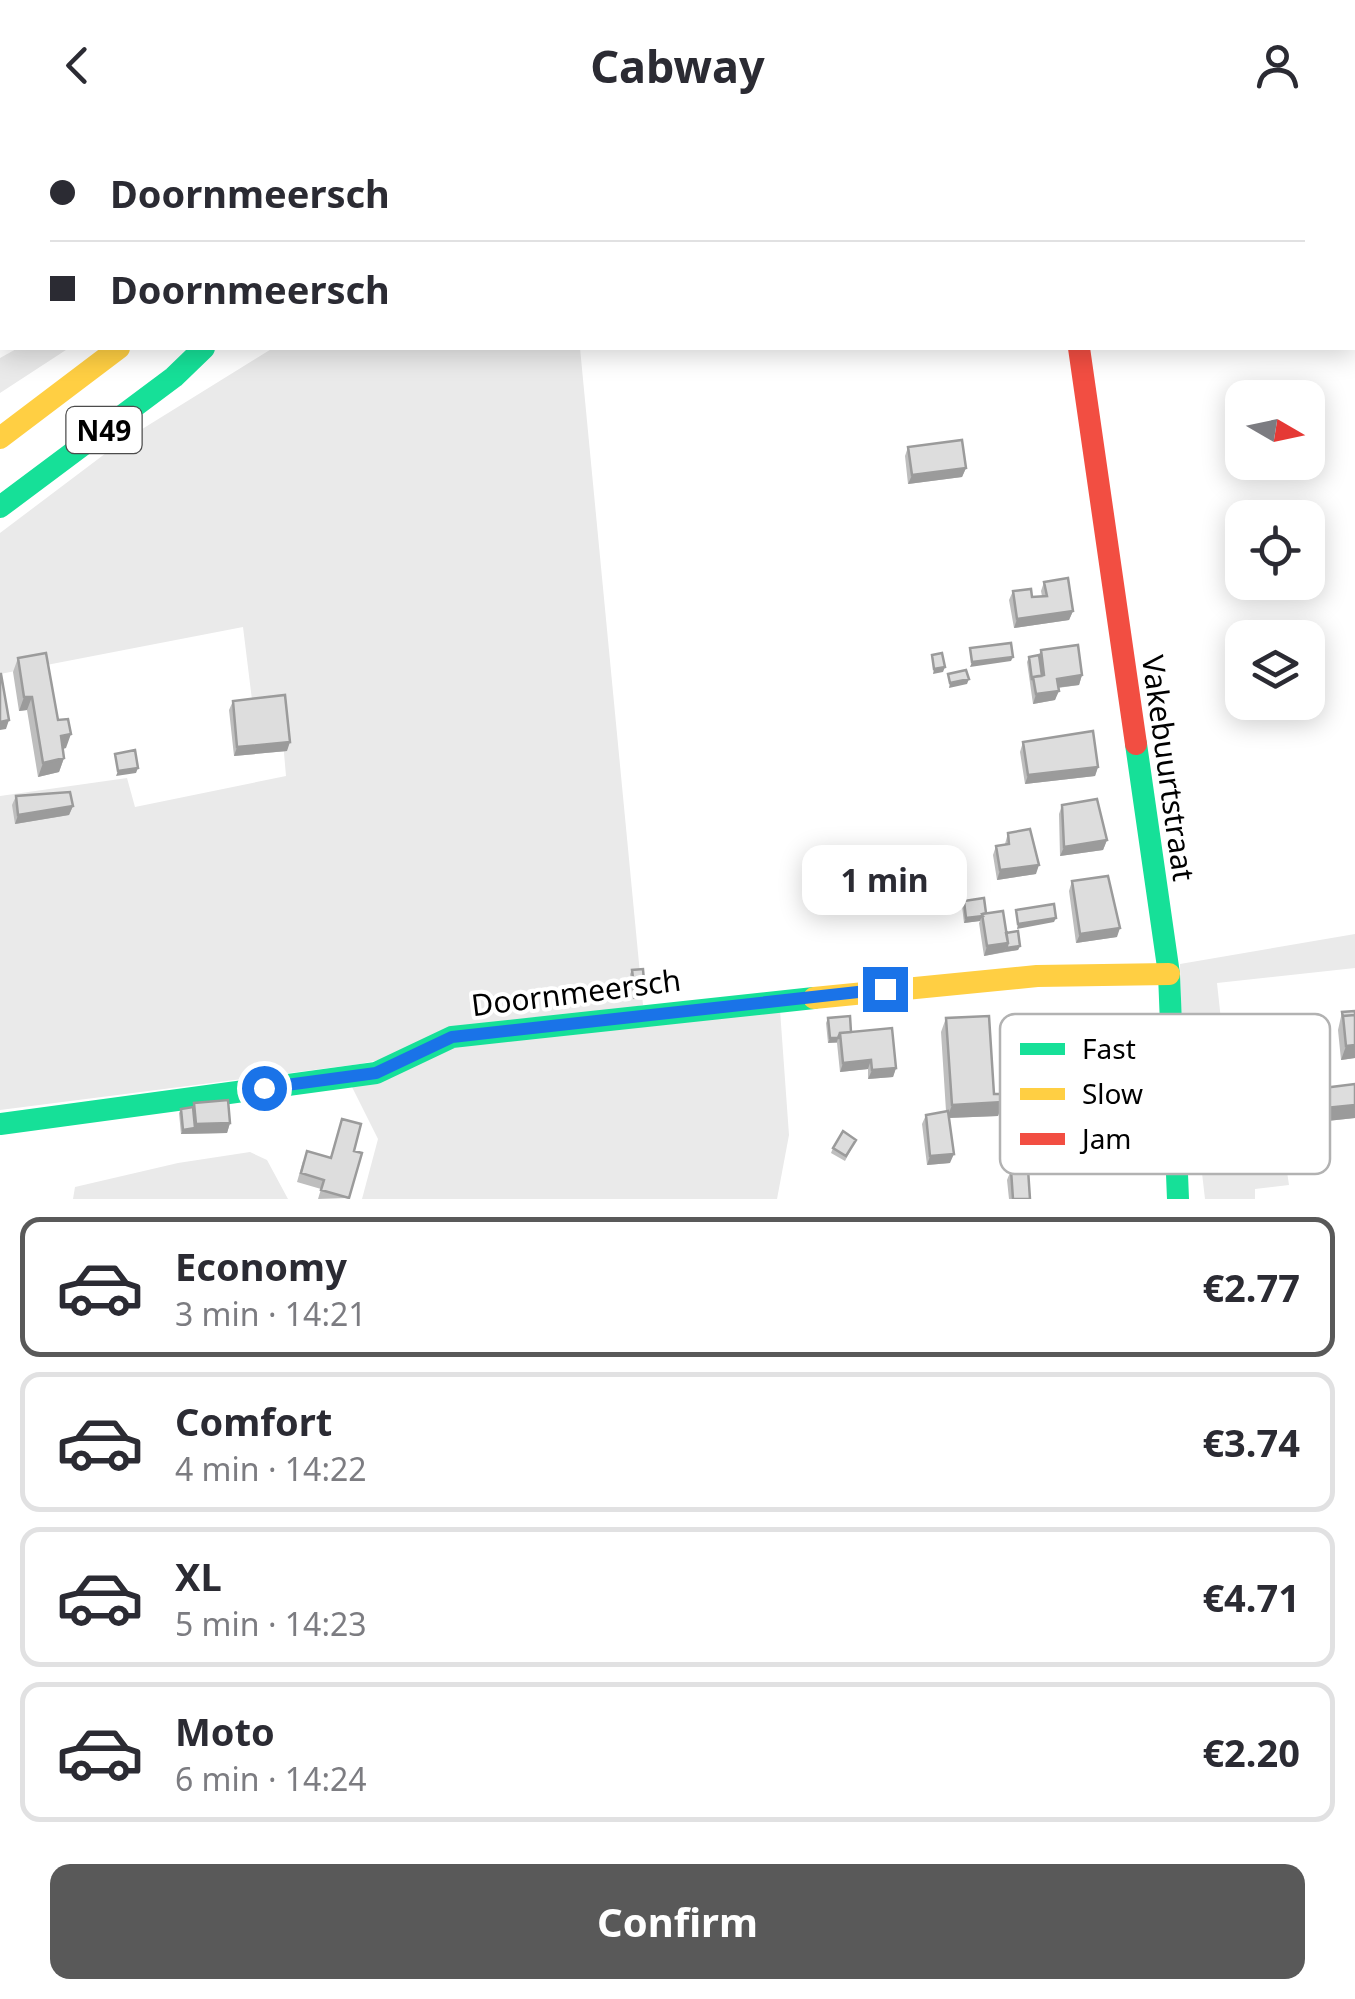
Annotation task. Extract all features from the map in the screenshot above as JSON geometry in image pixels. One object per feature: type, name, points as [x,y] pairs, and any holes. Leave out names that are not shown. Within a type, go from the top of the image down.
[{"type":"main road","name":"N49","points":[[0,438],[116,350]]},
{"type":"main road","name":"N49","points":[[0,507],[174,376],[202,350]]},
{"type":"main road","name":"Vakebuurtstraat","points":[[1079,350],[1169,974],[1171,1014]]},
{"type":"main road","name":"Doornmeersch","points":[[0,1124],[376,1073],[452,1037],[920,986],[1037,976],[1169,974]]},
{"type":"main road","name":"Vakebuurtstraat","points":[[1177,1174],[1178,1199]]},
{"type":"shaded area","points":[[14,350],[66,350],[0,393],[0,358]]},
{"type":"shaded area","points":[[270,350],[580,350],[643,1005],[360,1064],[0,1110],[0,796],[127,778],[135,807],[286,776],[279,695],[252,700],[243,627],[0,674],[0,533],[118,444]]},
{"type":"shaded area","points":[[1355,934],[1355,968],[1217,983],[1220,1014],[1181,1014],[1180,964]]},
{"type":"shaded area","points":[[780,1010],[789,1135],[777,1199],[362,1199],[378,1139],[352,1087],[456,1046]]},
{"type":"shaded area","points":[[250,1152],[267,1160],[288,1199],[73,1199],[75,1187],[178,1163]]},
{"type":"shaded area","points":[[1202,1174],[1287,1174],[1289,1185],[1255,1189],[1255,1199],[1205,1199]]},
{"type":"building","points":[[962,440],[966,468],[912,475],[908,447]]},
{"type":"building","points":[[1068,578],[1073,611],[1017,619],[1013,591],[1031,589],[1032,597],[1047,596],[1044,582]]},
{"type":"building","points":[[1011,643],[1013,657],[972,662],[970,648]]},
{"type":"building","points":[[1078,645],[1082,675],[1057,679],[1059,691],[1036,694],[1033,677],[1044,675],[1041,650]]},
{"type":"building","points":[[46,653],[58,720],[68,719],[71,734],[61,736],[64,758],[43,763],[32,697],[24,697],[18,658]]},
{"type":"building","points":[[942,653],[945,667],[934,669],[932,655]]},
{"type":"building","points":[[1039,655],[1042,676],[1032,680],[1029,657]]},
{"type":"building","points":[[966,670],[969,679],[950,683],[948,674]]},
{"type":"building","points":[[0,674],[9,720],[0,722]]},
{"type":"building","points":[[285,695],[290,742],[237,747],[233,701]]},
{"type":"building","points":[[1093,731],[1098,767],[1028,775],[1023,742]]},
{"type":"building","points":[[135,750],[138,768],[118,771],[115,754]]},
{"type":"building","points":[[70,792],[73,806],[18,815],[16,796]]},
{"type":"building","points":[[1097,799],[1107,840],[1064,847],[1062,805]]},
{"type":"building","points":[[1030,829],[1039,865],[1000,870],[996,846],[1009,844],[1008,833]]},
{"type":"building","points":[[1108,876],[1120,928],[1080,934],[1072,881]]},
{"type":"building","points":[[984,898],[986,913],[966,918],[964,901]]},
{"type":"building","points":[[1054,904],[1056,918],[1018,924],[1016,910]]},
{"type":"building","points":[[1003,911],[1008,943],[987,946],[982,914]]},
{"type":"building","points":[[1018,931],[1020,946],[1006,948],[1006,933]]},
{"type":"building","points":[[643,969],[645,993],[635,994],[632,970]]},
{"type":"building","points":[[1355,1015],[1355,1045],[1346,1046],[1343,1016]]},
{"type":"building","points":[[850,1016],[851,1032],[830,1038],[828,1018]]},
{"type":"building","points":[[989,1016],[994,1094],[1000,1094],[1000,1102],[952,1105],[946,1018]]},
{"type":"building","points":[[892,1028],[896,1068],[872,1070],[871,1060],[843,1063],[840,1033]]},
{"type":"building","points":[[1355,1084],[1355,1105],[1330,1108],[1330,1087]]},
{"type":"building","points":[[228,1100],[230,1123],[196,1124],[194,1103]]},
{"type":"building","points":[[193,1107],[195,1128],[183,1130],[181,1109]]},
{"type":"building","points":[[948,1111],[954,1154],[930,1156],[926,1115]]},
{"type":"building","points":[[342,1119],[361,1124],[354,1151],[362,1153],[349,1198],[321,1190],[324,1180],[301,1173],[307,1151],[331,1158]]},
{"type":"building","points":[[843,1131],[856,1140],[846,1156],[833,1148]]},
{"type":"building","points":[[1011,1174],[1028,1174],[1030,1199],[1013,1199]]},
{"type":"traffic: fast","points":[[0,507],[174,377],[202,350]]},
{"type":"traffic: fast","points":[[1136,744],[1169,974],[1171,1014]]},
{"type":"traffic: fast","points":[[0,1124],[376,1073],[452,1037],[814,998]]},
{"type":"traffic: fast","points":[[1177,1174],[1178,1199]]},
{"type":"traffic: slow","points":[[0,438],[116,350]]},
{"type":"traffic: slow","points":[[814,998],[1037,976],[1169,974]]},
{"type":"traffic: jam","points":[[1079,350],[1136,744]]},
{"type":"route","points":[[264,1088],[376,1073],[452,1037],[885,989]]}]
